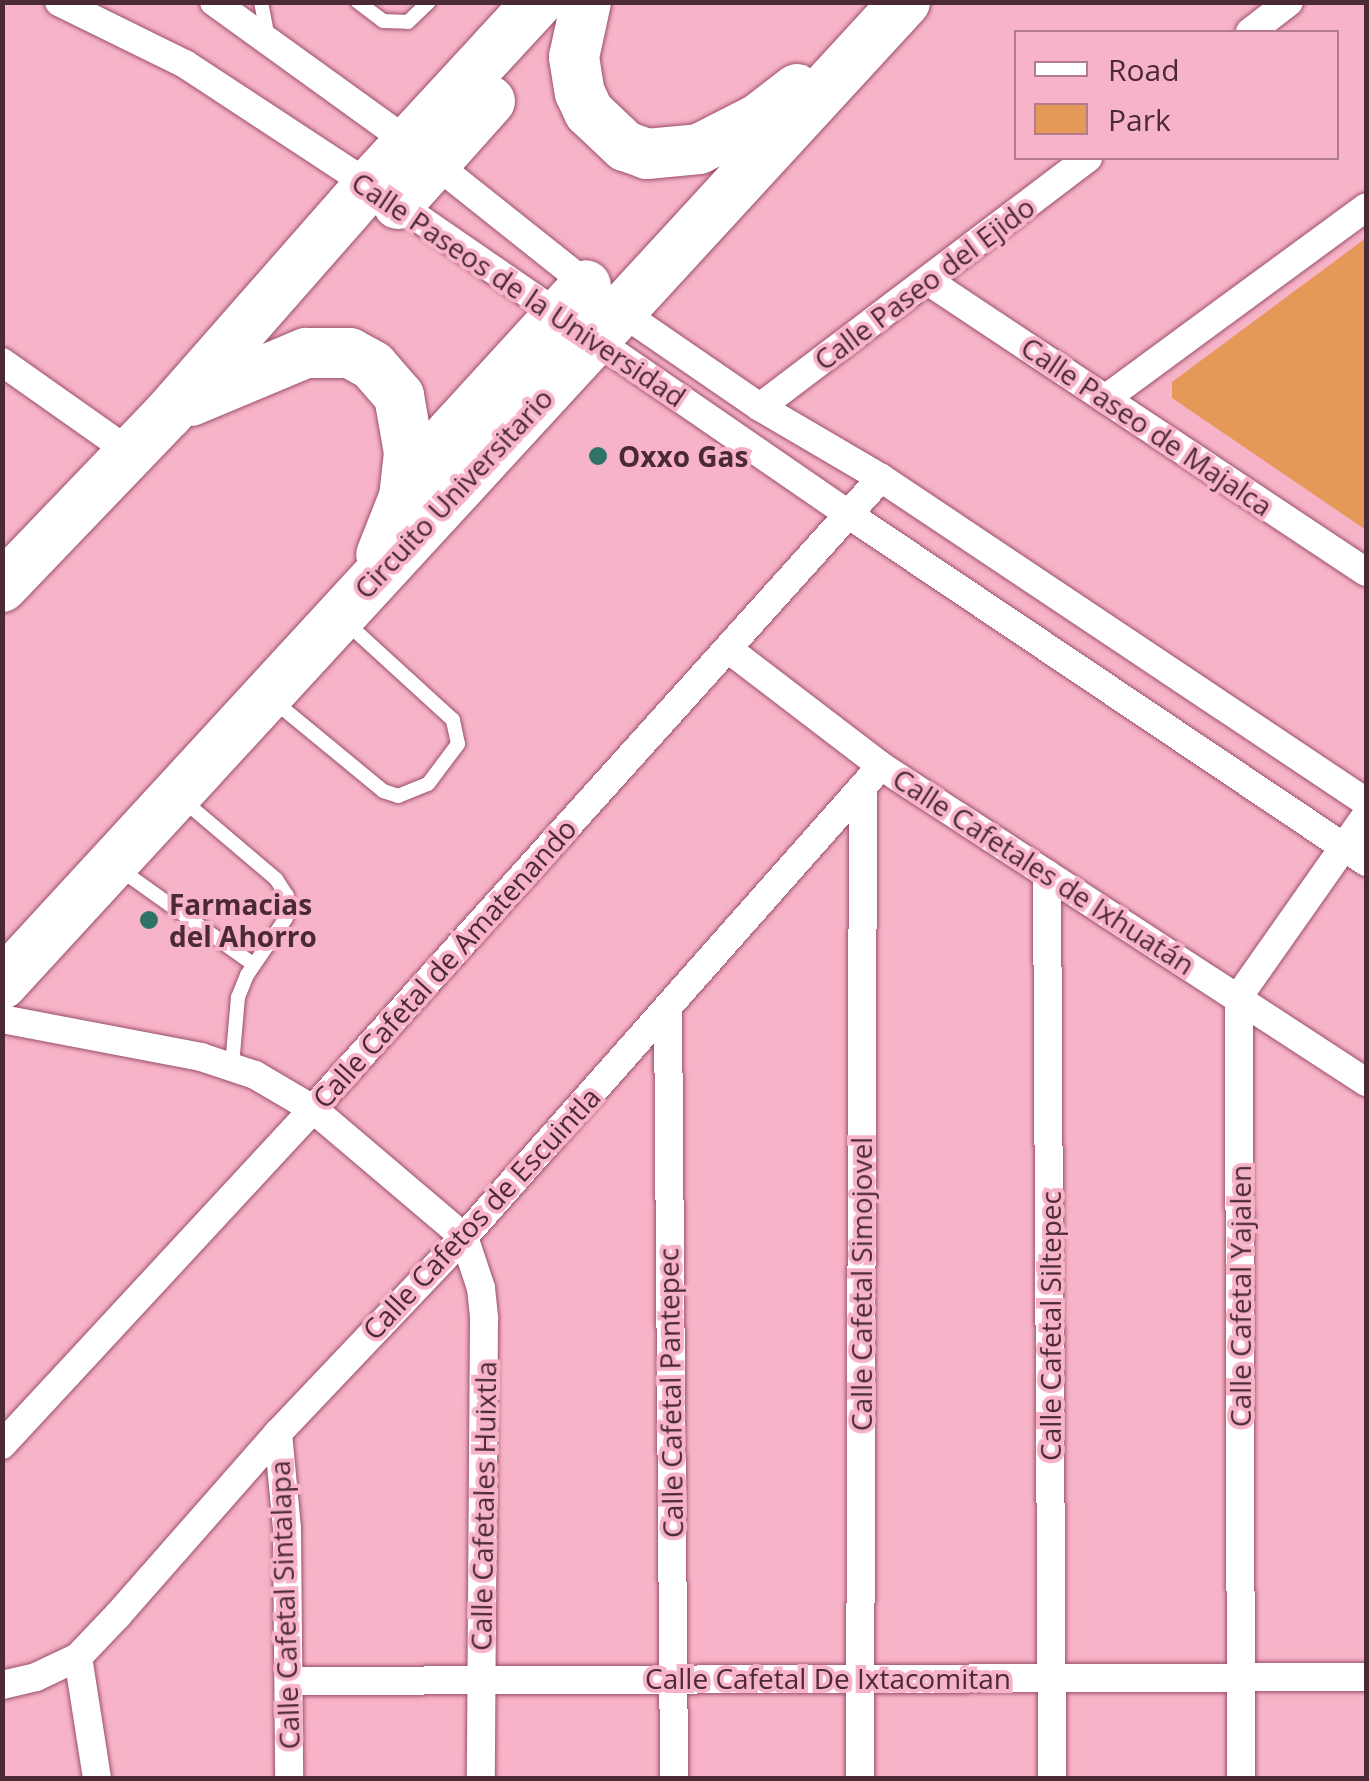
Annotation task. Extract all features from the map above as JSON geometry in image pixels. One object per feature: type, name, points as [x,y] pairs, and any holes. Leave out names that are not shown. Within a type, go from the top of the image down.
[{"type":"highway","points":[[422,154],[538,2]]},
{"type":"highway","points":[[5,580],[575,2]]},
{"type":"highway","points":[[586,2],[574,57],[580,93],[590,112],[625,146],[647,154],[699,149],[758,119],[904,2]]},
{"type":"highway","name":"Circuito Universitario","points":[[2,984],[340,616],[590,313],[904,2]]},
{"type":"highway","points":[[372,578],[404,498],[451,433],[590,313]]},
{"type":"highway","points":[[168,414],[273,363],[306,353],[350,354],[373,366],[399,396],[409,453],[404,498]]},
{"type":"street","name":"Calle Paseos de la Universidad","points":[[58,2],[185,64],[384,194],[882,478],[1366,802]]},
{"type":"street","name":"Calle Paseos de la Universidad","points":[[214,2],[422,154],[590,313],[848,514],[1366,862]]},
{"type":"street","points":[[1253,30],[1289,2]]},
{"type":"street","name":"Calle Paseo del Ejido","points":[[760,407],[1085,160]]},
{"type":"street","points":[[1105,399],[1366,208]]},
{"type":"street","name":"Calle Paseo de Majalca","points":[[928,281],[1366,572]]},
{"type":"street","points":[[2,362],[131,453]]},
{"type":"street","name":"Calle Cafetal de Amatenando","points":[[2,1446],[313,1109],[882,478]]},
{"type":"street","name":"Calle Cafetales de Ixhuatán","points":[[728,649],[881,766],[1366,1082]]},
{"type":"street","name":"Calle Cafetos de Escuintla","points":[[78,1656],[278,1432],[464,1237],[881,766]]},
{"type":"street","name":"Calle Cafetal Simojovel","points":[[860,1778],[863,789]]},
{"type":"street","points":[[1239,996],[1366,815]]},
{"type":"street","name":"Calle Cafetal Siltepec","points":[[1047,874],[1052,1778]]},
{"type":"street","name":"Calle Cafetal Yajalen","points":[[1239,996],[1241,1778]]},
{"type":"street","name":"Calle Cafetal Pantepec","points":[[668,1006],[674,1778]]},
{"type":"street","points":[[2,1019],[232,1065],[313,1109],[464,1237]]},
{"type":"street","name":"Calle Cafetales Huixtla","points":[[464,1237],[481,1288],[484,1319],[481,1778]]},
{"type":"street","name":"Calle Cafetal Sintalapa","points":[[278,1432],[287,1528],[289,1778]]},
{"type":"street","points":[[2,1685],[36,1677],[78,1656],[97,1778]]},
{"type":"street","name":"Calle Cafetal De Ixtacomitan","points":[[289,1681],[1366,1677]]},
{"type":"lane","points":[[261,2],[269,42]]},
{"type":"lane","points":[[358,2],[383,20],[408,22],[429,2]]},
{"type":"lane","points":[[268,695],[383,791],[398,796],[413,794],[440,770],[458,744],[454,720],[340,616]]},
{"type":"lane","points":[[176,794],[276,879],[287,896],[286,918],[238,997],[232,1065]]},
{"type":"lane","points":[[112,863],[254,965]]},
{"type":"green space","points":[[1366,238],[1366,530],[1172,398],[1172,382]]},
{"type":"place","name":"Oxxo Gas","points":[[598,456]]},
{"type":"place","name":"Farmacias del Ahorro","points":[[149,920]]}]
